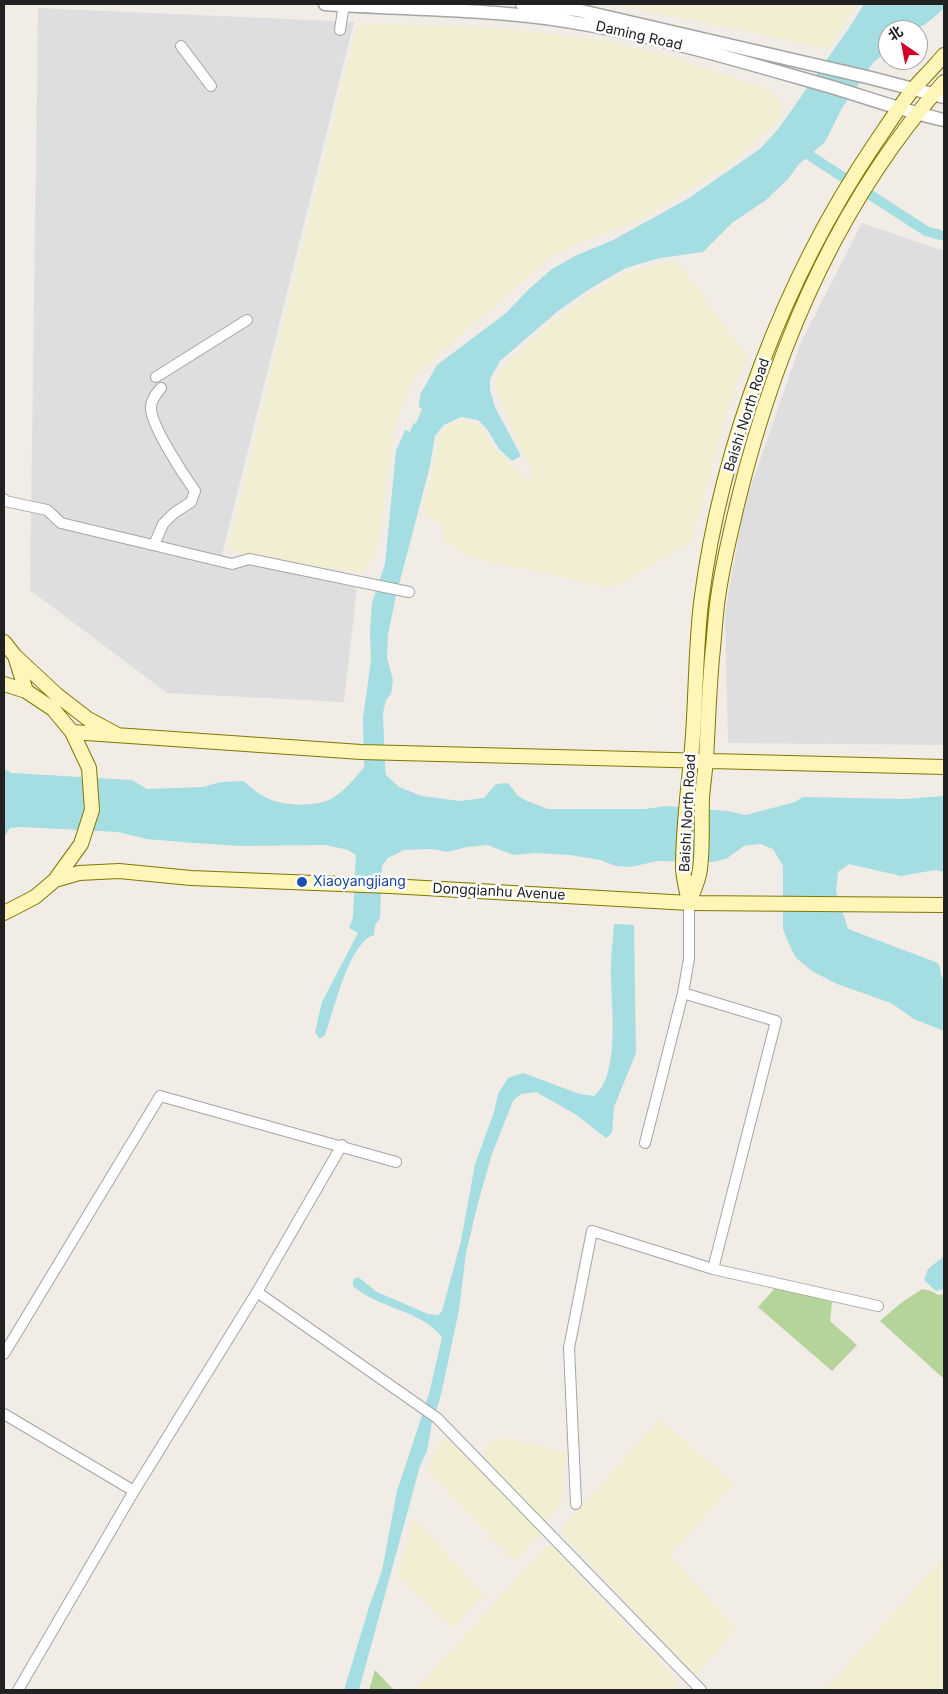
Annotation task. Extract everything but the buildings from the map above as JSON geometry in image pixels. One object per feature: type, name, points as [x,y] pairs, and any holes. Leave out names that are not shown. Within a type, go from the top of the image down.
[{"type":"main road","name":"Baishi North Road","points":[[688,903],[683,869],[686,799],[691,760],[701,603],[714,528],[746,411],[774,334],[811,252],[835,205],[913,89],[944,55]]},
{"type":"main road","name":"Baishi North Road","points":[[688,903],[700,871],[702,798],[717,603],[728,544],[743,481],[774,379],[791,333],[831,247],[850,213],[917,114],[939,96],[944,82]]},
{"type":"main road","points":[[4,642],[15,656],[57,696],[88,720],[121,737]]},
{"type":"main road","points":[[15,656],[26,691]]},
{"type":"main road","points":[[4,684],[26,691],[53,709],[72,732],[89,768],[92,810],[81,844],[55,880],[35,897],[4,913]]},
{"type":"main road","points":[[72,732],[121,737],[361,752],[944,766]]},
{"type":"main road","name":"Dongqianhu Avenue","points":[[55,880],[79,873],[119,871],[190,878],[390,886],[688,903],[944,905]]},
{"type":"street","name":"Daming Road","points":[[325,4],[493,12],[589,25],[704,51],[859,95],[917,114],[944,120]]},
{"type":"street","points":[[340,30],[344,4]]},
{"type":"street","name":"Daming Road","points":[[522,4],[577,10],[871,78],[939,96]]},
{"type":"street","points":[[181,46],[211,86]]},
{"type":"street","points":[[156,378],[247,320]]},
{"type":"street","points":[[154,545],[163,524],[174,513],[191,502],[195,492],[154,422],[150,407],[154,397],[161,388]]},
{"type":"street","points":[[4,499],[5,501],[47,510],[61,523],[232,564],[249,559],[409,592]]},
{"type":"street","points":[[645,1143],[683,993],[689,960],[688,903]]},
{"type":"street","points":[[683,993],[776,1021],[713,1269]]},
{"type":"street","points":[[4,1354],[160,1096],[342,1145],[396,1162]]},
{"type":"street","points":[[18,1690],[134,1491],[257,1292],[342,1145]]},
{"type":"street","points":[[576,1504],[569,1348],[592,1231],[713,1269],[878,1306]]},
{"type":"street","points":[[257,1292],[437,1418],[701,1690]]},
{"type":"street","points":[[4,1414],[134,1491]]},
{"type":"shaded area","points":[[615,4],[857,4],[829,49]]},
{"type":"shaded area","points":[[38,8],[354,22],[222,555],[357,588],[344,702],[167,693],[30,590]]},
{"type":"shaded area","points":[[361,23],[498,28],[600,40],[672,57],[770,89],[781,103],[783,116],[734,162],[642,219],[573,246],[551,257],[415,376],[396,420],[376,556],[362,573],[238,554],[228,548],[357,27]]},
{"type":"shaded area","points":[[862,223],[944,251],[944,745],[728,743],[725,614],[744,506],[801,342]]},
{"type":"shaded area","points":[[677,261],[747,356],[731,398],[690,545],[681,547],[622,583],[607,587],[487,561],[460,552],[446,542],[441,524],[426,515],[423,505],[440,433],[453,423],[465,420],[479,426],[485,432],[494,448],[528,481],[534,474],[498,397],[495,382],[504,366],[555,319],[610,281],[637,269]]},
{"type":"shaded area","points":[[660,1419],[734,1484],[670,1555],[736,1629],[694,1677],[560,1530]]},
{"type":"shaded area","points":[[509,1438],[563,1452],[565,1455],[562,1501],[549,1519],[545,1521],[483,1457],[493,1441]]},
{"type":"shaded area","points":[[448,1439],[540,1533],[515,1562],[427,1470],[441,1441]]},
{"type":"shaded area","points":[[414,1519],[484,1594],[453,1628],[398,1577]]},
{"type":"shaded area","points":[[546,1546],[552,1547],[677,1681],[676,1690],[415,1690]]},
{"type":"shaded area","points":[[944,1556],[944,1690],[825,1690]]},
{"type":"green space","points":[[776,1287],[832,1302],[830,1321],[857,1345],[832,1371],[758,1307]]},
{"type":"green space","points":[[922,1289],[938,1295],[944,1294],[944,1379],[880,1321],[901,1303]]},
{"type":"green space","points":[[375,1670],[394,1690],[369,1690]]},
{"type":"water","points":[[864,4],[944,4],[944,8],[928,22],[928,20],[878,20],[878,59],[842,108],[825,142],[799,164],[788,179],[766,200],[732,223],[703,252],[661,258],[626,268],[585,292],[558,311],[500,361],[490,379],[490,390],[495,407],[521,456],[512,461],[499,449],[487,429],[478,420],[461,417],[444,425],[435,436],[430,466],[395,600],[388,635],[387,658],[393,680],[391,694],[386,700],[383,713],[385,768],[386,775],[399,787],[422,796],[460,801],[484,798],[496,784],[508,783],[518,796],[548,809],[645,809],[666,806],[728,811],[746,815],[795,802],[803,797],[905,799],[944,796],[944,872],[935,870],[901,876],[849,864],[838,872],[836,891],[848,929],[938,963],[944,981],[944,1031],[914,1019],[891,1003],[837,984],[812,971],[796,958],[783,929],[783,866],[773,849],[760,844],[744,846],[726,859],[712,862],[657,861],[631,867],[616,866],[600,860],[570,855],[535,853],[514,855],[487,845],[467,847],[448,852],[431,849],[404,850],[388,858],[382,866],[380,918],[375,925],[374,935],[365,940],[350,963],[325,1035],[319,1039],[315,1032],[322,1002],[358,933],[349,928],[353,917],[356,855],[348,850],[326,845],[241,846],[146,839],[118,832],[21,827],[10,828],[4,837],[4,769],[12,773],[132,780],[147,789],[202,787],[221,782],[243,781],[265,797],[291,804],[325,802],[345,789],[364,767],[363,718],[371,660],[372,603],[385,564],[396,451],[405,430],[410,432],[413,424],[416,423],[422,409],[419,407],[420,395],[437,365],[506,313],[552,269],[575,256],[613,240],[689,198],[761,148],[779,128]]},
{"type":"water","points":[[614,924],[634,925],[636,1053],[614,1107],[612,1133],[606,1138],[575,1114],[536,1092],[521,1094],[513,1101],[492,1154],[478,1203],[466,1253],[459,1310],[441,1395],[432,1423],[427,1451],[420,1466],[359,1690],[344,1690],[382,1571],[397,1491],[429,1394],[442,1337],[422,1320],[363,1294],[353,1286],[353,1280],[358,1277],[377,1292],[428,1314],[438,1315],[442,1311],[461,1241],[475,1164],[494,1112],[498,1094],[508,1078],[523,1073],[580,1094],[594,1096],[603,1085],[608,1071],[613,1035],[611,962]]},
{"type":"water","points":[[944,1256],[944,1289],[936,1291],[924,1280],[928,1269]]},
{"type":"waterway","points":[[798,148],[926,231],[944,236]]},
{"type":"place","name":"Xiaoyangjiang","points":[[302,882]]}]
